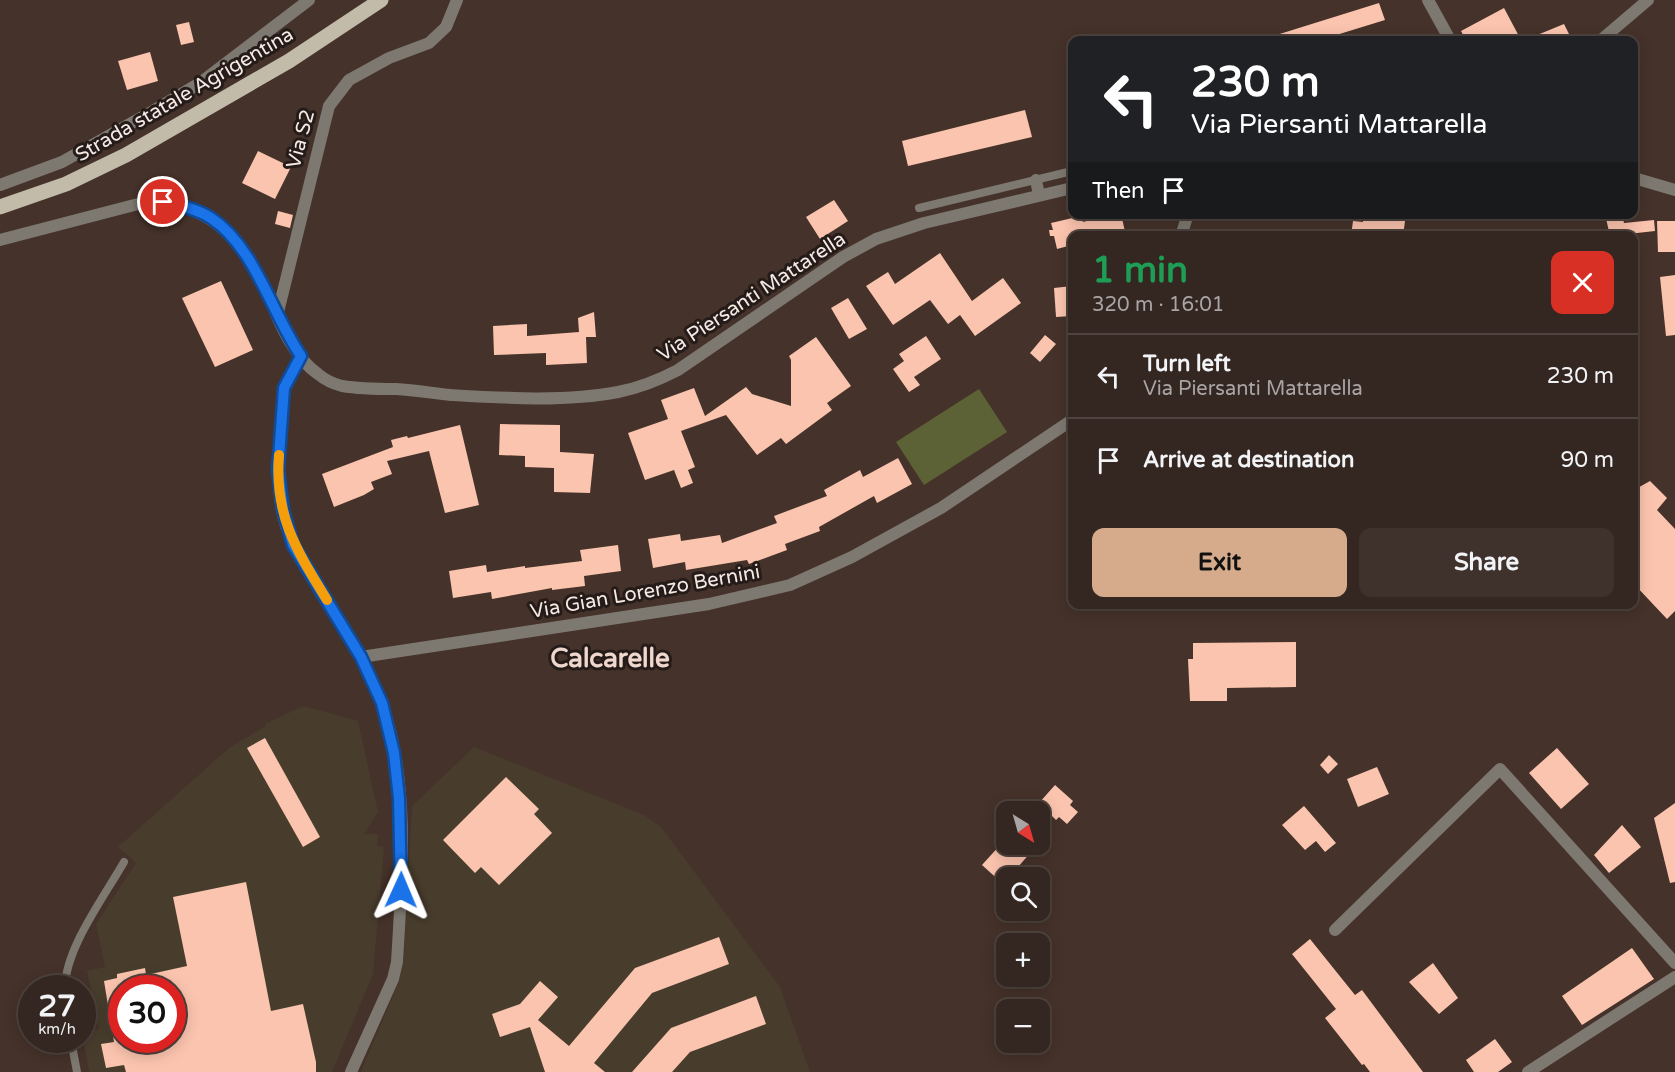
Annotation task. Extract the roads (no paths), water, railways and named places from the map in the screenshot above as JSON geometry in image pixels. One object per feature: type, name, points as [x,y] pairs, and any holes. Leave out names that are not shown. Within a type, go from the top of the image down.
[{"type":"main road","name":"Strada statale Agrigentina","points":[[0,207],[66,184],[126,155],[289,62],[381,0]]},
{"type":"street","points":[[0,185],[62,162],[200,83],[309,0]]},
{"type":"street","name":"Via S2","points":[[277,316],[329,106],[349,80],[389,58],[429,43],[446,27],[458,0]]},
{"type":"street","points":[[1428,0],[1448,36]]},
{"type":"street","points":[[1606,36],[1648,0]]},
{"type":"street","points":[[1638,178],[1675,190]]},
{"type":"street","points":[[1036,180],[1039,195]]},
{"type":"street","name":"Via Piersanti Mattarella","points":[[0,240],[142,203],[163,202],[188,207],[211,218],[230,234],[261,280],[277,316],[301,356],[317,373],[339,386],[484,396],[587,395],[618,392],[655,381],[678,370],[843,257],[876,239],[924,223],[1068,189]]},
{"type":"street","points":[[301,356],[284,388],[278,470],[283,510],[293,545],[361,657],[382,703],[394,753],[402,844],[398,962],[393,979],[351,1072]]},
{"type":"street","name":"Via Gian Lorenzo Bernini","points":[[361,657],[710,604],[790,585],[852,558],[941,508],[1068,423]]},
{"type":"street","points":[[1335,930],[1500,770],[1675,963]]},
{"type":"street","points":[[1528,1072],[1675,977]]},
{"type":"lane","points":[[919,208],[1068,172]]},
{"type":"lane","points":[[66,975],[75,948],[124,862]]},
{"type":"lane","points":[[74,1053],[77,1072]]},
{"type":"district","name":"Calcarelle","points":[[610,658]]}]
